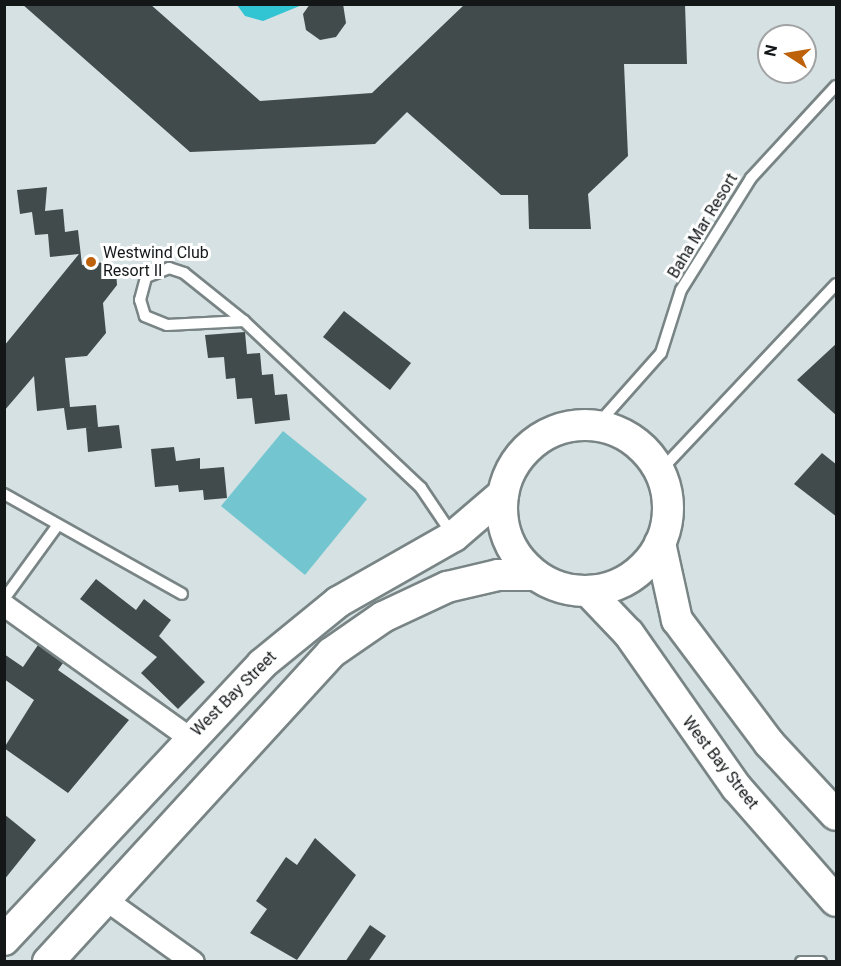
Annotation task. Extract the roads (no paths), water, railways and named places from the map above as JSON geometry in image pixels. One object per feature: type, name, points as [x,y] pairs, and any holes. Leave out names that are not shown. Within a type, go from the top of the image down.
[{"type":"main road","points":[[660,543],[638,572],[588,591],[560,588],[535,575],[510,544],[503,494],[514,464],[536,440],[565,426],[597,425],[635,440],[660,471],[668,502],[660,543],[677,620],[769,743],[837,815]]},
{"type":"main road","name":"West Bay Street","points":[[4,940],[190,738],[262,664],[338,602],[454,536],[503,494]]},
{"type":"main road","points":[[48,962],[331,653],[383,617],[447,587],[498,575],[535,575]]},
{"type":"main road","name":"West Bay Street","points":[[588,591],[629,634],[737,788],[837,901]]},
{"type":"street","points":[[4,605],[190,738]]},
{"type":"street","points":[[105,898],[193,962]]},
{"type":"lane","name":"Baha Mar Resort","points":[[597,425],[661,353],[681,290],[751,177],[837,86]]},
{"type":"lane","points":[[244,321],[167,325],[145,316],[140,300],[146,277],[169,268],[184,273],[244,321],[421,488],[454,536]]},
{"type":"lane","points":[[660,471],[837,284]]},
{"type":"lane","points":[[4,494],[57,526],[182,594]]},
{"type":"lane","points":[[4,600],[57,526]]},
{"type":"lane","points":[[801,962],[820,962]]},
{"type":"place","name":"Westwind Club Resort II","points":[[91,262]]}]
